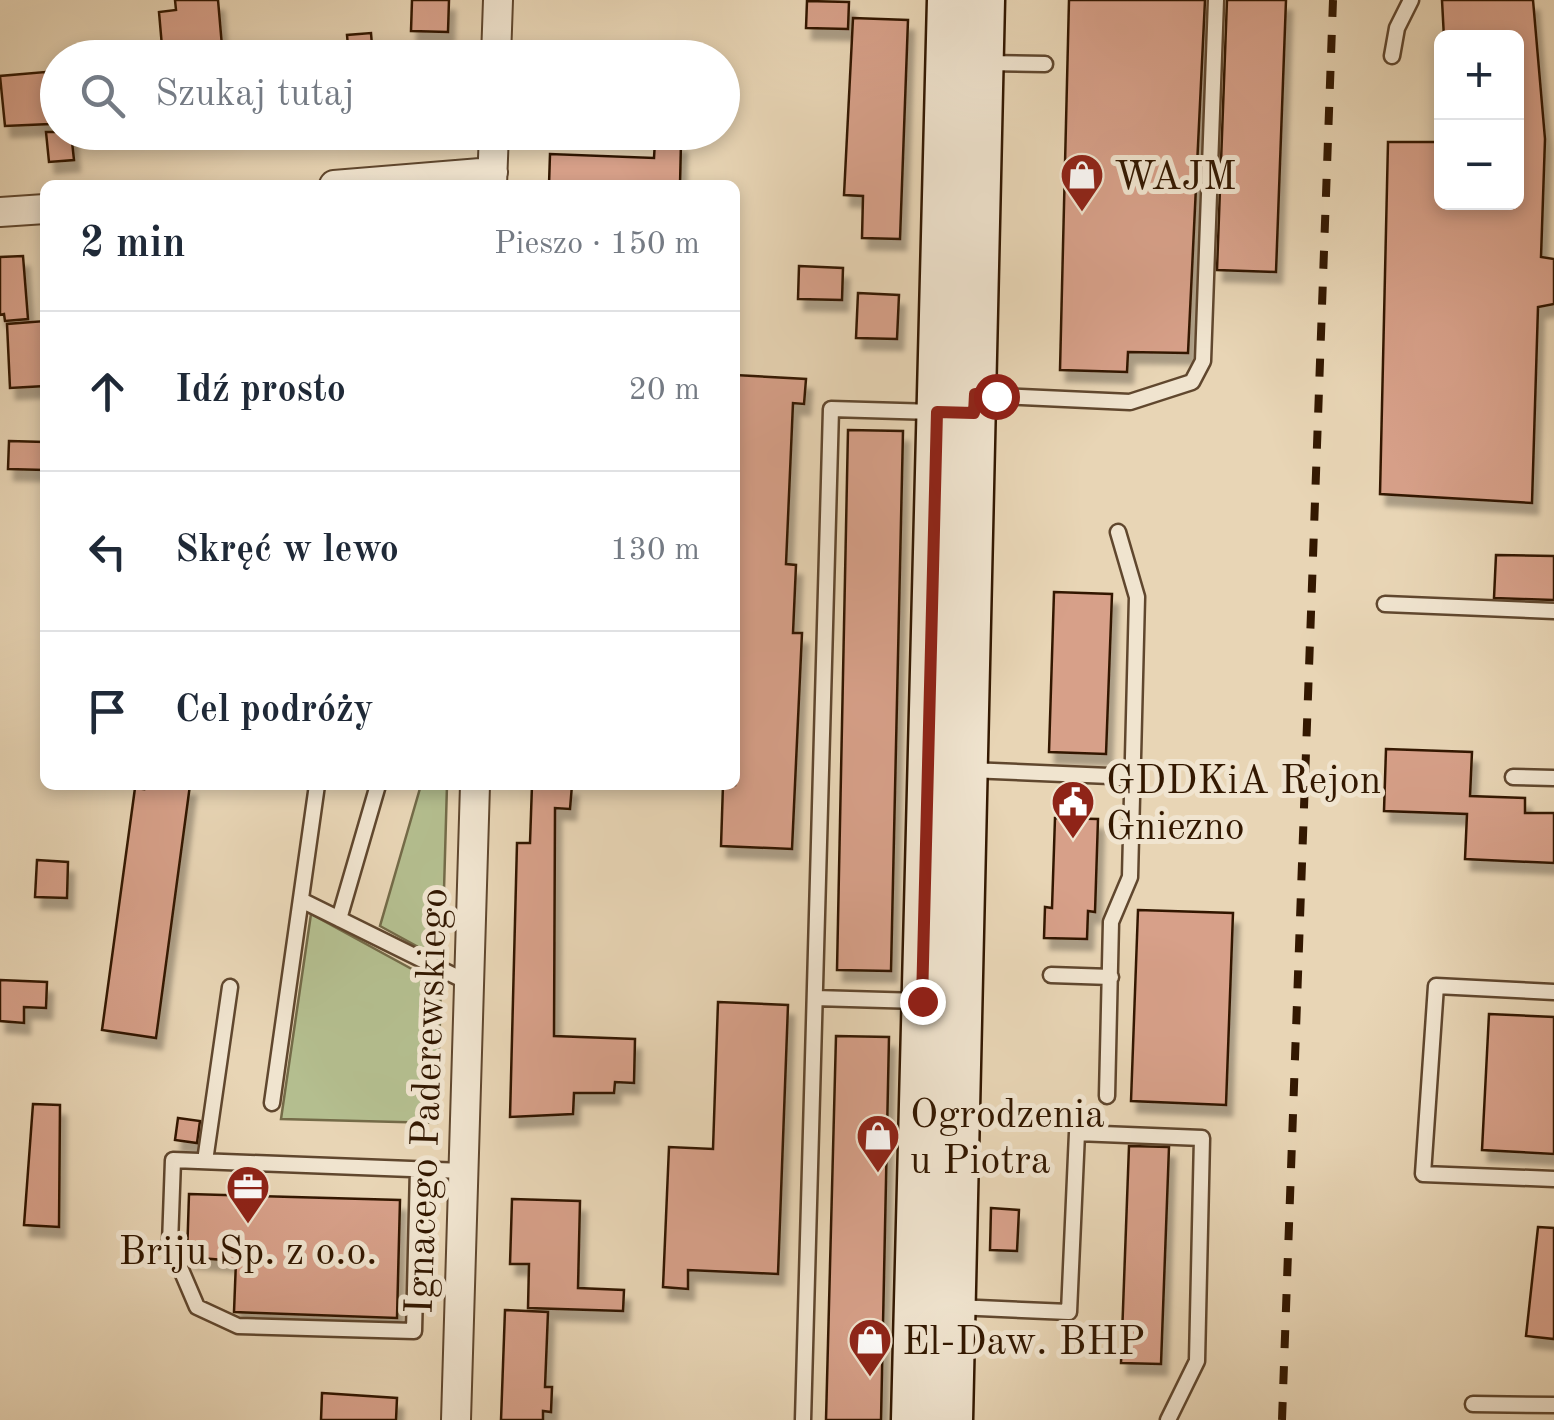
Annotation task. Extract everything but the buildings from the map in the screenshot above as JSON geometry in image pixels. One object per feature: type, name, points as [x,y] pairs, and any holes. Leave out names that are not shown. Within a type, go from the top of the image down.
[{"type":"street","points":[[497,40],[498,0]]},
{"type":"street","points":[[948,0],[962,407]]},
{"type":"street","points":[[952,1420],[935,1306],[947,769],[984,0]]},
{"type":"street","points":[[466,180],[492,179],[493,150]]},
{"type":"street","points":[[0,212],[40,208]]},
{"type":"street","name":"Ignacego Paderewskiego","points":[[456,1420],[475,790]]},
{"type":"street","points":[[912,1420],[935,1306]]},
{"type":"lane","points":[[803,1420],[831,409],[1130,402],[1192,382],[1203,362],[1216,0]]},
{"type":"lane","points":[[1392,56],[1397,28],[1411,0]]},
{"type":"lane","points":[[983,63],[1044,64]]},
{"type":"lane","points":[[1106,1096],[1112,922],[1130,877],[1137,598],[1118,532]]},
{"type":"lane","points":[[1386,604],[1554,611]]},
{"type":"lane","points":[[947,769],[1133,777]]},
{"type":"lane","points":[[1513,776],[1554,778]]},
{"type":"lane","points":[[272,1103],[316,790]]},
{"type":"lane","points":[[338,919],[377,790]]},
{"type":"lane","points":[[301,900],[469,983]]},
{"type":"lane","points":[[1051,975],[1111,977]]},
{"type":"lane","points":[[1554,992],[1436,986],[1423,1174],[1554,1179]]},
{"type":"lane","points":[[204,1162],[230,987]]},
{"type":"lane","points":[[814,998],[942,1001]]},
{"type":"lane","points":[[935,1306],[1069,1312],[1077,1133],[1202,1138],[1197,1361],[1168,1420]]},
{"type":"lane","points":[[418,1169],[414,1331],[238,1326],[197,1307],[170,1244],[174,1160],[204,1162],[418,1169],[463,1171]]},
{"type":"lane","points":[[1473,1404],[1554,1405]]},
{"type":"green space","points":[[420,790],[447,790],[442,960],[380,926]]},
{"type":"green space","points":[[311,914],[441,985],[437,1123],[281,1119]]},
{"type":"railway","points":[[1282,1420],[1333,0]]},
{"type":"place","name":"WAJM","points":[[1082,213]]},
{"type":"place","name":"GDDKiA Rejon Gniezno","points":[[1073,840]]},
{"type":"place","name":"Ogrodzenia u Piotra","points":[[878,1174]]},
{"type":"place","name":"Briju Sp. z o.o.","points":[[248,1225]]},
{"type":"place","name":"El-Daw. BHP","points":[[870,1378]]},
{"type":"route","points":[[922,1001],[937,412],[974,413],[975,394],[996,396]]}]
